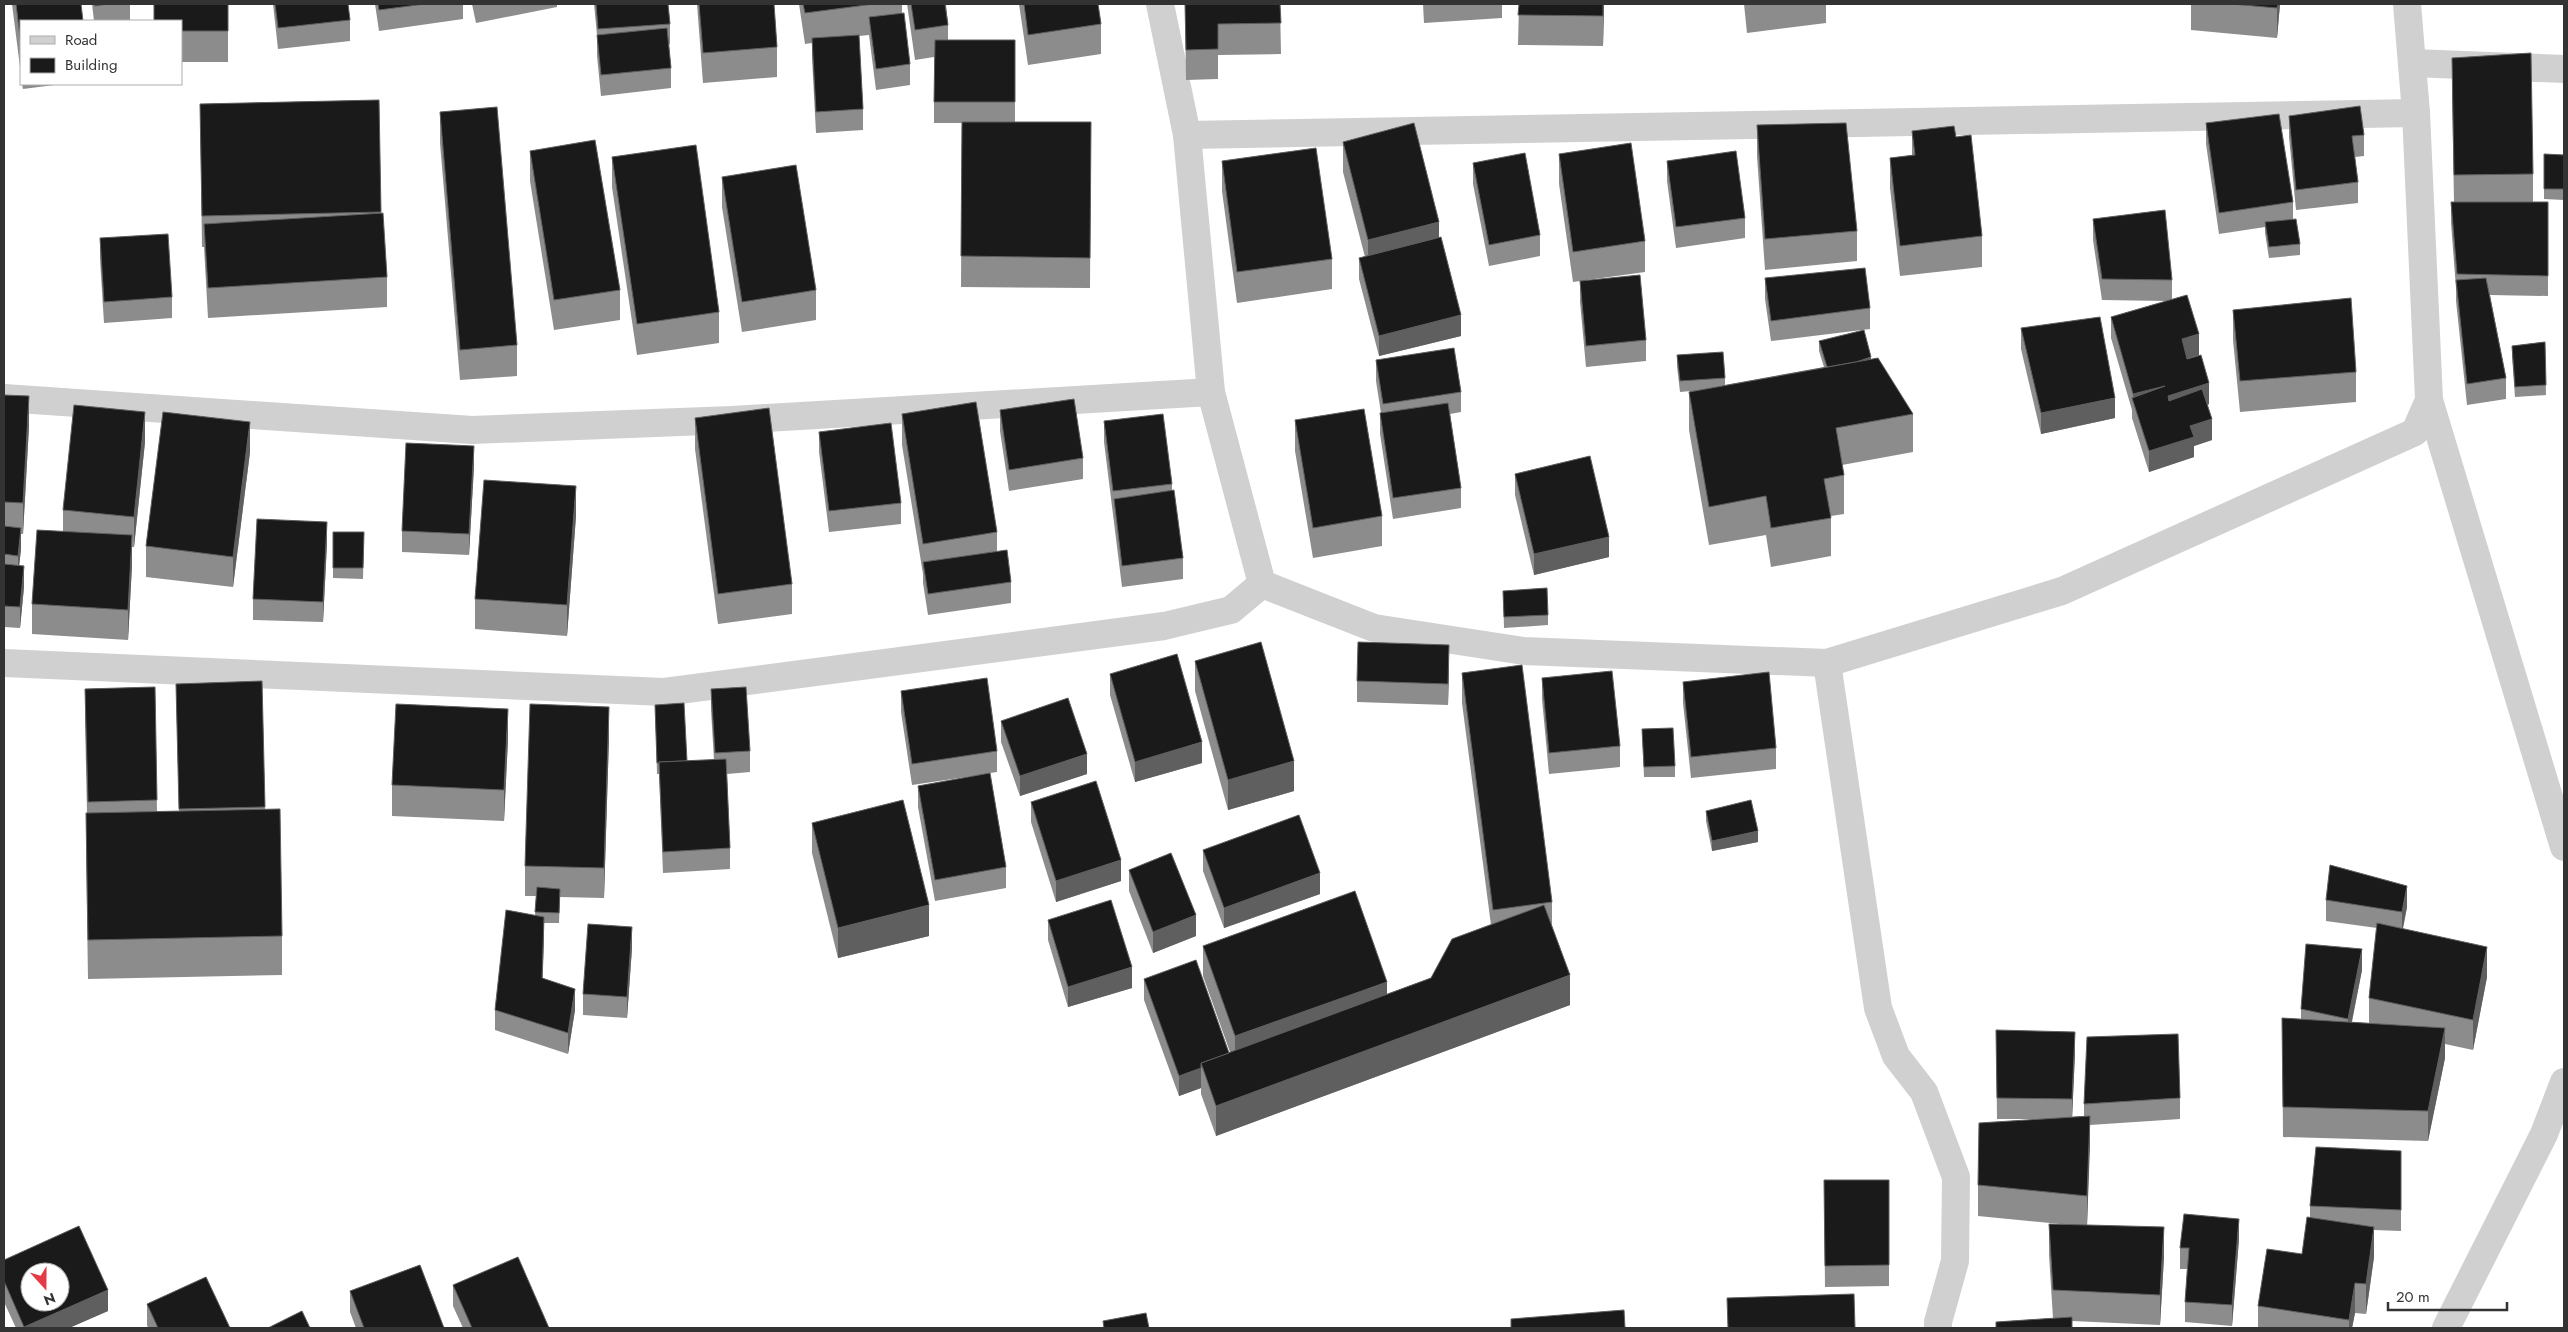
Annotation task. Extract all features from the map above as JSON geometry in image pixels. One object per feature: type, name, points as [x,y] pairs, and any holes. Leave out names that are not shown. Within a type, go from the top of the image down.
[{"type":"street","points":[[1160,4],[1187,135],[1211,392],[1262,584]]},
{"type":"street","points":[[2407,4],[2416,113],[2429,400],[2564,847]]},
{"type":"street","points":[[2412,63],[2564,69]]},
{"type":"street","points":[[1187,135],[2416,113]]},
{"type":"street","points":[[4,398],[472,430],[732,420],[1211,392]]},
{"type":"street","points":[[1262,584],[1374,628],[1524,651],[1827,663],[2062,591],[2415,432],[2429,400]]},
{"type":"street","points":[[4,662],[664,692],[1164,626],[1231,610],[1262,584]]},
{"type":"street","points":[[1827,663],[1878,1008],[1896,1056],[1924,1092],[1956,1177],[1955,1261],[1938,1328]]},
{"type":"street","points":[[2446,1328],[2544,1134],[2564,1082]]},
{"type":"building","points":[[16,4],[81,4],[83,20],[20,20],[20,37]]},
{"type":"building","points":[[154,4],[228,4],[228,31],[182,31],[182,20],[154,20]]},
{"type":"building","points":[[275,4],[348,4],[350,20],[278,28]]},
{"type":"building","points":[[378,4],[425,4],[379,10]]},
{"type":"building","points":[[596,4],[668,4],[670,24],[598,29]]},
{"type":"building","points":[[699,4],[774,4],[777,47],[703,53]]},
{"type":"building","points":[[803,4],[874,4],[805,13]]},
{"type":"building","points":[[911,4],[945,4],[948,25],[915,30]]},
{"type":"building","points":[[1024,4],[1098,4],[1101,24],[1028,35]]},
{"type":"building","points":[[1185,4],[1280,4],[1281,23],[1218,24],[1218,49],[1186,50]]},
{"type":"building","points":[[1519,4],[1603,4],[1603,16],[1518,15]]},
{"type":"building","points":[[2231,4],[2278,4],[2277,8]]},
{"type":"building","points":[[904,13],[910,64],[876,69],[869,17]]},
{"type":"building","points":[[667,28],[671,68],[601,75],[597,35]]},
{"type":"building","points":[[859,35],[863,109],[816,112],[812,38]]},
{"type":"building","points":[[935,40],[1015,40],[1015,102],[934,102]]},
{"type":"building","points":[[2531,53],[2533,174],[2454,175],[2452,58]]},
{"type":"building","points":[[379,100],[381,212],[202,216],[200,104]]},
{"type":"building","points":[[2360,106],[2364,135],[2352,136],[2358,182],[2296,190],[2289,116]]},
{"type":"building","points":[[497,107],[517,345],[460,350],[440,112]]},
{"type":"building","points":[[2279,114],[2293,202],[2219,213],[2206,123]]},
{"type":"building","points":[[962,122],[1091,122],[1090,258],[961,256]]},
{"type":"building","points":[[1414,123],[1439,222],[1368,240],[1343,142]]},
{"type":"building","points":[[1846,123],[1857,231],[1765,239],[1757,125]]},
{"type":"building","points":[[1954,126],[1956,137],[1971,135],[1982,236],[1900,246],[1890,158],[1915,155],[1912,131]]},
{"type":"building","points":[[595,140],[620,290],[554,300],[530,151]]},
{"type":"building","points":[[1631,143],[1645,241],[1573,252],[1559,154]]},
{"type":"building","points":[[696,145],[719,312],[637,324],[612,157]]},
{"type":"building","points":[[1316,148],[1332,259],[1237,272],[1222,161]]},
{"type":"building","points":[[1736,151],[1745,218],[1676,227],[1667,161]]},
{"type":"building","points":[[1525,153],[1540,235],[1489,245],[1473,163]]},
{"type":"building","points":[[2544,154],[2564,155],[2564,189],[2544,189]]},
{"type":"building","points":[[796,165],[816,290],[742,302],[722,177]]},
{"type":"building","points":[[2451,202],[2548,202],[2548,276],[2457,274]]},
{"type":"building","points":[[2165,210],[2172,280],[2102,279],[2093,219]]},
{"type":"building","points":[[383,213],[387,277],[208,288],[204,224]]},
{"type":"building","points":[[2296,219],[2300,244],[2269,247],[2265,222]]},
{"type":"building","points":[[168,234],[172,297],[104,302],[100,238]]},
{"type":"building","points":[[1441,237],[1461,315],[1379,336],[1359,258]]},
{"type":"building","points":[[1865,268],[1870,308],[1771,321],[1765,278]]},
{"type":"building","points":[[1640,275],[1646,340],[1586,346],[1580,281]]},
{"type":"building","points":[[2486,278],[2506,378],[2467,384],[2456,280]]},
{"type":"building","points":[[2187,295],[2199,334],[2182,339],[2187,359],[2201,355],[2209,383],[2168,396],[2169,401],[2202,389],[2212,419],[2190,426],[2194,437],[2149,451],[2132,398],[2165,386],[2133,394],[2111,317]]},
{"type":"building","points":[[2351,298],[2356,372],[2240,381],[2233,310]]},
{"type":"building","points":[[2100,317],[2115,398],[2041,413],[2021,328]]},
{"type":"building","points":[[1864,330],[1871,357],[1856,362],[1827,367],[1819,341]]},
{"type":"building","points":[[2545,342],[2546,385],[2515,387],[2512,346]]},
{"type":"building","points":[[1454,348],[1461,392],[1383,404],[1376,360]]},
{"type":"building","points":[[1723,352],[1725,378],[1680,381],[1677,355]]},
{"type":"building","points":[[1878,358],[1913,414],[1836,428],[1844,475],[1824,479],[1831,518],[1771,528],[1766,496],[1709,507],[1689,392]]},
{"type":"building","points":[[4,395],[29,396],[23,503],[4,502]]},
{"type":"building","points":[[1074,399],[1083,458],[1009,470],[1000,410]]},
{"type":"building","points":[[976,402],[997,532],[923,544],[902,414]]},
{"type":"building","points":[[1448,403],[1461,488],[1393,498],[1380,413]]},
{"type":"building","points":[[74,405],[145,412],[134,517],[63,510]]},
{"type":"building","points":[[769,408],[792,584],[718,594],[695,418]]},
{"type":"building","points":[[1364,409],[1382,516],[1313,528],[1295,420]]},
{"type":"building","points":[[163,412],[250,422],[233,557],[146,546]]},
{"type":"building","points":[[1163,414],[1172,484],[1113,491],[1104,421]]},
{"type":"building","points":[[891,423],[901,503],[829,511],[819,432]]},
{"type":"building","points":[[406,443],[474,446],[469,534],[402,531]]},
{"type":"building","points":[[1590,456],[1609,537],[1534,554],[1515,474]]},
{"type":"building","points":[[484,480],[576,486],[567,605],[475,599]]},
{"type":"building","points":[[1174,490],[1183,558],[1122,566],[1114,499]]},
{"type":"building","points":[[257,519],[327,522],[323,602],[253,599]]},
{"type":"building","points":[[4,526],[21,528],[18,556],[4,554]]},
{"type":"building","points":[[37,530],[132,535],[128,610],[32,604]]},
{"type":"building","points":[[333,532],[364,532],[363,568],[333,568]]},
{"type":"building","points":[[1007,550],[1011,582],[928,594],[923,562]]},
{"type":"building","points":[[4,564],[24,566],[20,607],[4,606]]},
{"type":"building","points":[[1547,588],[1548,615],[1504,617],[1503,591]]},
{"type":"building","points":[[1261,642],[1294,761],[1228,780],[1195,661]]},
{"type":"building","points":[[1358,642],[1449,645],[1448,684],[1357,681]]},
{"type":"building","points":[[1177,654],[1202,742],[1135,762],[1110,674]]},
{"type":"building","points":[[1522,665],[1552,902],[1493,910],[1462,673]]},
{"type":"building","points":[[1612,671],[1620,746],[1549,753],[1542,678]]},
{"type":"building","points":[[1769,672],[1776,748],[1691,757],[1683,682]]},
{"type":"building","points":[[987,678],[997,751],[912,764],[901,691]]},
{"type":"building","points":[[262,681],[265,807],[179,809],[176,684]]},
{"type":"building","points":[[155,687],[157,800],[88,802],[85,689]]},
{"type":"building","points":[[746,687],[750,751],[715,753],[711,689]]},
{"type":"building","points":[[1068,698],[1087,754],[1020,776],[1001,721]]},
{"type":"building","points":[[684,703],[687,761],[657,763],[655,705]]},
{"type":"building","points":[[396,704],[508,709],[504,790],[392,785]]},
{"type":"building","points":[[530,704],[609,707],[604,868],[525,866]]},
{"type":"building","points":[[1673,728],[1675,766],[1644,767],[1642,729]]},
{"type":"building","points":[[726,759],[730,848],[663,852],[659,762]]},
{"type":"building","points":[[990,773],[1006,867],[935,880],[918,786]]},
{"type":"building","points":[[1096,781],[1121,860],[1056,881],[1031,802]]},
{"type":"building","points":[[903,800],[929,905],[838,928],[812,823]]},
{"type":"building","points":[[1751,800],[1758,831],[1712,841],[1706,811]]},
{"type":"building","points":[[280,809],[282,936],[88,940],[86,813]]},
{"type":"building","points":[[1299,815],[1320,873],[1224,908],[1203,850]]},
{"type":"building","points":[[1171,853],[1196,915],[1153,932],[1129,870]]},
{"type":"building","points":[[2330,865],[2407,886],[2402,912],[2326,900]]},
{"type":"building","points":[[537,887],[560,889],[559,913],[535,912]]},
{"type":"building","points":[[1355,891],[1387,982],[1235,1036],[1203,946]]},
{"type":"building","points":[[1111,900],[1132,967],[1068,987],[1048,920]]},
{"type":"building","points":[[1544,905],[1570,975],[1216,1106],[1201,1063],[1431,978],[1452,939]]},
{"type":"building","points":[[506,910],[544,917],[542,978],[575,989],[568,1033],[495,1010]]},
{"type":"building","points":[[2377,923],[2487,947],[2473,1020],[2369,998]]},
{"type":"building","points":[[588,924],[632,927],[627,997],[583,994]]},
{"type":"building","points":[[2306,944],[2362,949],[2348,1019],[2301,1009]]},
{"type":"building","points":[[1196,960],[1229,1053],[1201,1063],[1201,1068],[1179,1076],[1144,979]]},
{"type":"building","points":[[2282,1018],[2445,1028],[2428,1111],[2283,1107]]},
{"type":"building","points":[[1996,1030],[2075,1032],[2072,1099],[1997,1098]]},
{"type":"building","points":[[2178,1034],[2180,1098],[2084,1104],[2087,1037]]},
{"type":"building","points":[[2090,1116],[2087,1196],[1978,1185],[1979,1123]]},
{"type":"building","points":[[2316,1147],[2401,1151],[2401,1210],[2310,1206]]},
{"type":"building","points":[[1824,1180],[1889,1180],[1889,1265],[1825,1266]]},
{"type":"building","points":[[2184,1214],[2239,1219],[2232,1305],[2185,1302],[2189,1248],[2180,1248]]},
{"type":"building","points":[[2307,1217],[2374,1227],[2366,1284],[2355,1283],[2349,1320],[2258,1306],[2267,1249],[2302,1254]]},
{"type":"building","points":[[2049,1224],[2164,1227],[2160,1295],[2053,1290]]},
{"type":"building","points":[[79,1226],[108,1290],[70,1307],[70,1262],[20,1262],[20,1312],[58,1312],[24,1327],[4,1281],[4,1260]]},
{"type":"building","points":[[518,1257],[549,1328],[472,1328],[453,1285]]},
{"type":"building","points":[[420,1265],[444,1328],[364,1328],[350,1291]]},
{"type":"building","points":[[206,1277],[230,1328],[158,1328],[147,1304]]},
{"type":"building","points":[[1854,1294],[1855,1328],[1728,1328],[1727,1298]]},
{"type":"building","points":[[1624,1310],[1625,1328],[1511,1328],[1511,1319]]},
{"type":"building","points":[[302,1311],[310,1328],[268,1328]]},
{"type":"building","points":[[1146,1313],[1149,1328],[1104,1328],[1103,1321]]},
{"type":"building","points":[[2072,1317],[2072,1328],[1996,1328],[1996,1322]]}]
